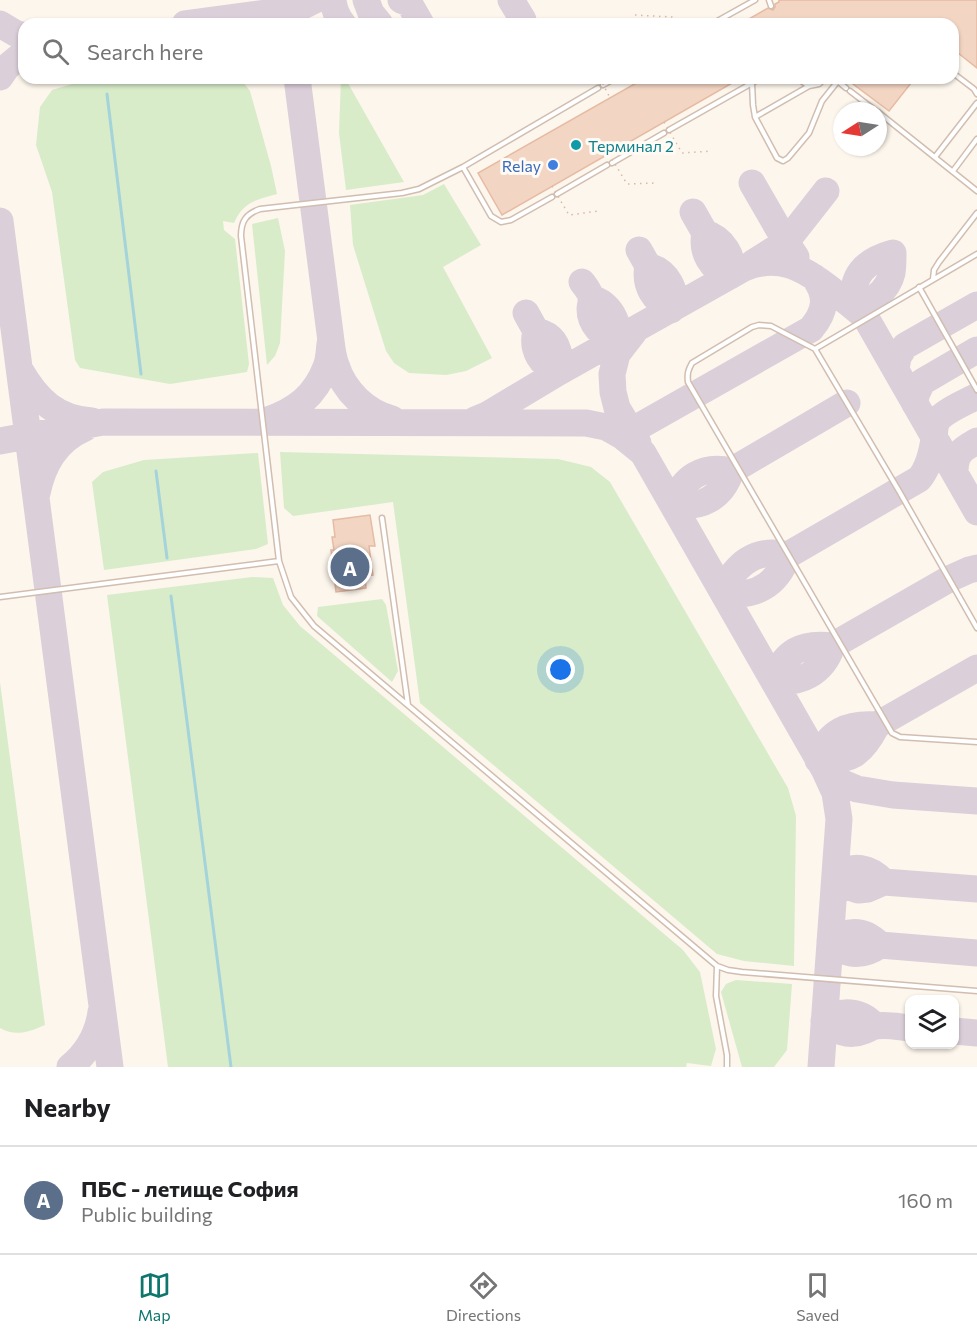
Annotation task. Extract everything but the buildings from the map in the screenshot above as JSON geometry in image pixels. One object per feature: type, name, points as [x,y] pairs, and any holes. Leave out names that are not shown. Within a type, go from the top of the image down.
[{"type":"lane","points":[[723,18],[755,0]]},
{"type":"lane","points":[[769,0],[771,6]]},
{"type":"lane","points":[[935,157],[975,105],[977,96],[974,89],[959,78]]},
{"type":"lane","points":[[605,84],[463,167],[419,189],[402,193],[260,208],[245,218],[241,226],[241,236],[279,561],[291,597],[314,626],[717,966],[742,972],[977,991]]},
{"type":"lane","points":[[669,130],[750,84]]},
{"type":"lane","points":[[752,84],[755,117],[779,160],[786,160],[809,133],[822,101],[833,84]]},
{"type":"lane","points":[[755,117],[809,86],[819,84]]},
{"type":"lane","points":[[841,84],[864,102]]},
{"type":"lane","points":[[887,120],[977,190]]},
{"type":"lane","points":[[463,167],[491,216],[501,222],[511,220],[664,133]]},
{"type":"lane","points":[[953,171],[976,141]]},
{"type":"lane","points":[[932,279],[939,262],[977,213]]},
{"type":"lane","points":[[815,349],[977,254]]},
{"type":"lane","points":[[919,287],[977,390]]},
{"type":"lane","points":[[977,628],[815,349],[771,326],[759,324],[692,363],[688,368],[688,382],[892,733],[900,737],[977,742]]},
{"type":"lane","points":[[382,518],[408,706]]},
{"type":"lane","points":[[0,597],[279,561]]},
{"type":"lane","points":[[717,966],[716,996],[728,1067]]},
{"type":"path","points":[[635,15],[673,18]]},
{"type":"path","points":[[603,84],[610,98]]},
{"type":"path","points":[[664,122],[682,153],[711,151]]},
{"type":"path","points":[[609,154],[627,184],[656,183]]},
{"type":"path","points":[[552,186],[569,215],[599,211]]},
{"type":"green space","points":[[72,84],[245,84],[250,91],[277,194],[246,206],[234,223],[223,221],[224,230],[235,239],[249,364],[247,372],[170,384],[80,368],[75,360],[52,192],[36,145],[40,107],[52,90]]},
{"type":"green space","points":[[341,84],[348,84],[404,182],[346,190],[339,133]]},
{"type":"green space","points":[[444,184],[481,245],[443,267],[492,358],[466,371],[446,375],[409,373],[394,363],[386,351],[353,245],[350,205],[423,195]]},
{"type":"green space","points":[[278,218],[285,251],[280,343],[275,356],[267,365],[252,224]]},
{"type":"green space","points":[[280,452],[558,459],[591,467],[610,482],[788,788],[796,816],[794,966],[744,961],[717,954],[420,703],[393,502],[293,516],[284,508]]},
{"type":"green space","points":[[258,453],[268,544],[256,549],[104,570],[92,482],[103,472],[144,460]]},
{"type":"green space","points":[[252,577],[273,578],[283,605],[300,626],[683,950],[700,972],[716,1049],[711,1066],[687,1063],[686,1067],[168,1067],[107,595]]},
{"type":"green space","points":[[382,599],[386,605],[398,671],[392,682],[317,616],[318,607]]},
{"type":"green space","points":[[0,682],[45,1025],[17,1033],[0,1028]]},
{"type":"green space","points":[[736,980],[792,984],[787,1050],[774,1067],[742,1067],[721,992],[726,984]]},
{"type":"waterway","points":[[107,94],[141,374]]},
{"type":"waterway","points":[[156,471],[167,558]]},
{"type":"waterway","points":[[171,596],[231,1067]]},
{"type":"taxiway","points":[[230,18],[289,10],[315,0]]},
{"type":"taxiway","points":[[333,0],[338,18]]},
{"type":"taxiway","points":[[366,0],[375,18]]},
{"type":"taxiway","points":[[401,0],[409,3],[418,18]]},
{"type":"taxiway","points":[[511,0],[522,18]]},
{"type":"taxiway","points":[[0,24],[18,34]]},
{"type":"taxiway","points":[[0,77],[18,58]]},
{"type":"taxiway","points":[[298,84],[334,359],[350,392],[365,406],[392,419]]},
{"type":"taxiway","points":[[752,183],[796,257]]},
{"type":"taxiway","points":[[753,263],[786,242],[826,191]]},
{"type":"taxiway","points":[[693,212],[705,233],[705,247],[709,259],[713,265],[730,276],[731,262],[726,249],[717,239],[705,233]]},
{"type":"taxiway","points":[[0,221],[110,1067]]},
{"type":"taxiway","points":[[639,250],[648,266],[648,280],[652,292],[671,310],[673,296],[670,283],[661,272],[648,266]]},
{"type":"taxiway","points":[[893,253],[892,273],[883,291],[872,300],[853,307],[854,286],[861,271],[874,260],[893,253]]},
{"type":"taxiway","points":[[475,420],[744,268],[768,262],[779,263],[809,274],[866,318],[977,512]]},
{"type":"taxiway","points":[[631,431],[811,329],[820,316],[823,303],[822,291],[814,277]]},
{"type":"taxiway","points":[[582,282],[591,297],[590,309],[594,325],[615,341],[617,327],[612,315],[603,304],[591,298]]},
{"type":"taxiway","points":[[896,369],[898,357],[905,346],[977,305]]},
{"type":"taxiway","points":[[526,313],[536,331],[536,351],[547,366],[559,372],[556,346],[549,337],[536,331]]},
{"type":"taxiway","points":[[634,332],[617,354],[612,374],[617,408],[638,443]]},
{"type":"taxiway","points":[[268,420],[287,412],[310,394],[326,367],[330,344]]},
{"type":"taxiway","points":[[915,404],[922,382],[977,350]]},
{"type":"taxiway","points":[[20,370],[41,399],[49,406],[68,416],[92,421]]},
{"type":"taxiway","points":[[788,555],[766,553],[748,560],[734,573],[723,592],[745,593],[763,587],[778,574],[788,555],[919,479],[929,460],[937,421],[950,410],[977,396]]},
{"type":"taxiway","points":[[731,471],[711,470],[695,475],[682,487],[674,504],[693,505],[709,500],[722,488],[731,471],[847,403]]},
{"type":"taxiway","points":[[0,441],[103,422],[586,423],[606,427],[622,436],[643,453],[824,769],[835,793],[839,819],[821,1067]]},
{"type":"taxiway","points":[[37,493],[43,472],[52,455],[66,440],[85,428]]},
{"type":"taxiway","points":[[955,473],[956,461],[960,453],[977,441]]},
{"type":"taxiway","points":[[832,646],[811,646],[795,651],[783,662],[773,680],[792,681],[809,675],[823,663],[832,646],[949,579],[977,568]]},
{"type":"taxiway","points":[[877,725],[857,726],[840,731],[827,742],[818,760],[839,759],[854,754],[866,743],[877,725],[977,668]]},
{"type":"taxiway","points":[[824,769],[838,781],[857,789],[893,795],[977,801]]},
{"type":"taxiway","points":[[884,882],[867,870],[855,868],[835,877],[849,887],[858,890],[868,889],[884,882],[977,889]]},
{"type":"taxiway","points":[[880,945],[868,936],[856,932],[844,934],[830,941],[842,950],[854,954],[866,952],[880,945],[977,953]]},
{"type":"taxiway","points":[[70,1067],[91,1043],[101,1012]]},
{"type":"taxiway","points":[[874,1025],[863,1016],[850,1013],[837,1014],[824,1021],[833,1028],[847,1033],[858,1033],[880,1025],[905,1027]]},
{"type":"taxiway","points":[[959,1031],[977,1033]]},
{"type":"place","name":"Терминал 2","points":[[576,145]]},
{"type":"place","name":"Relay","points":[[553,165]]},
{"type":"place","name":"ПБС - летище София","points":[[350,567]]}]
